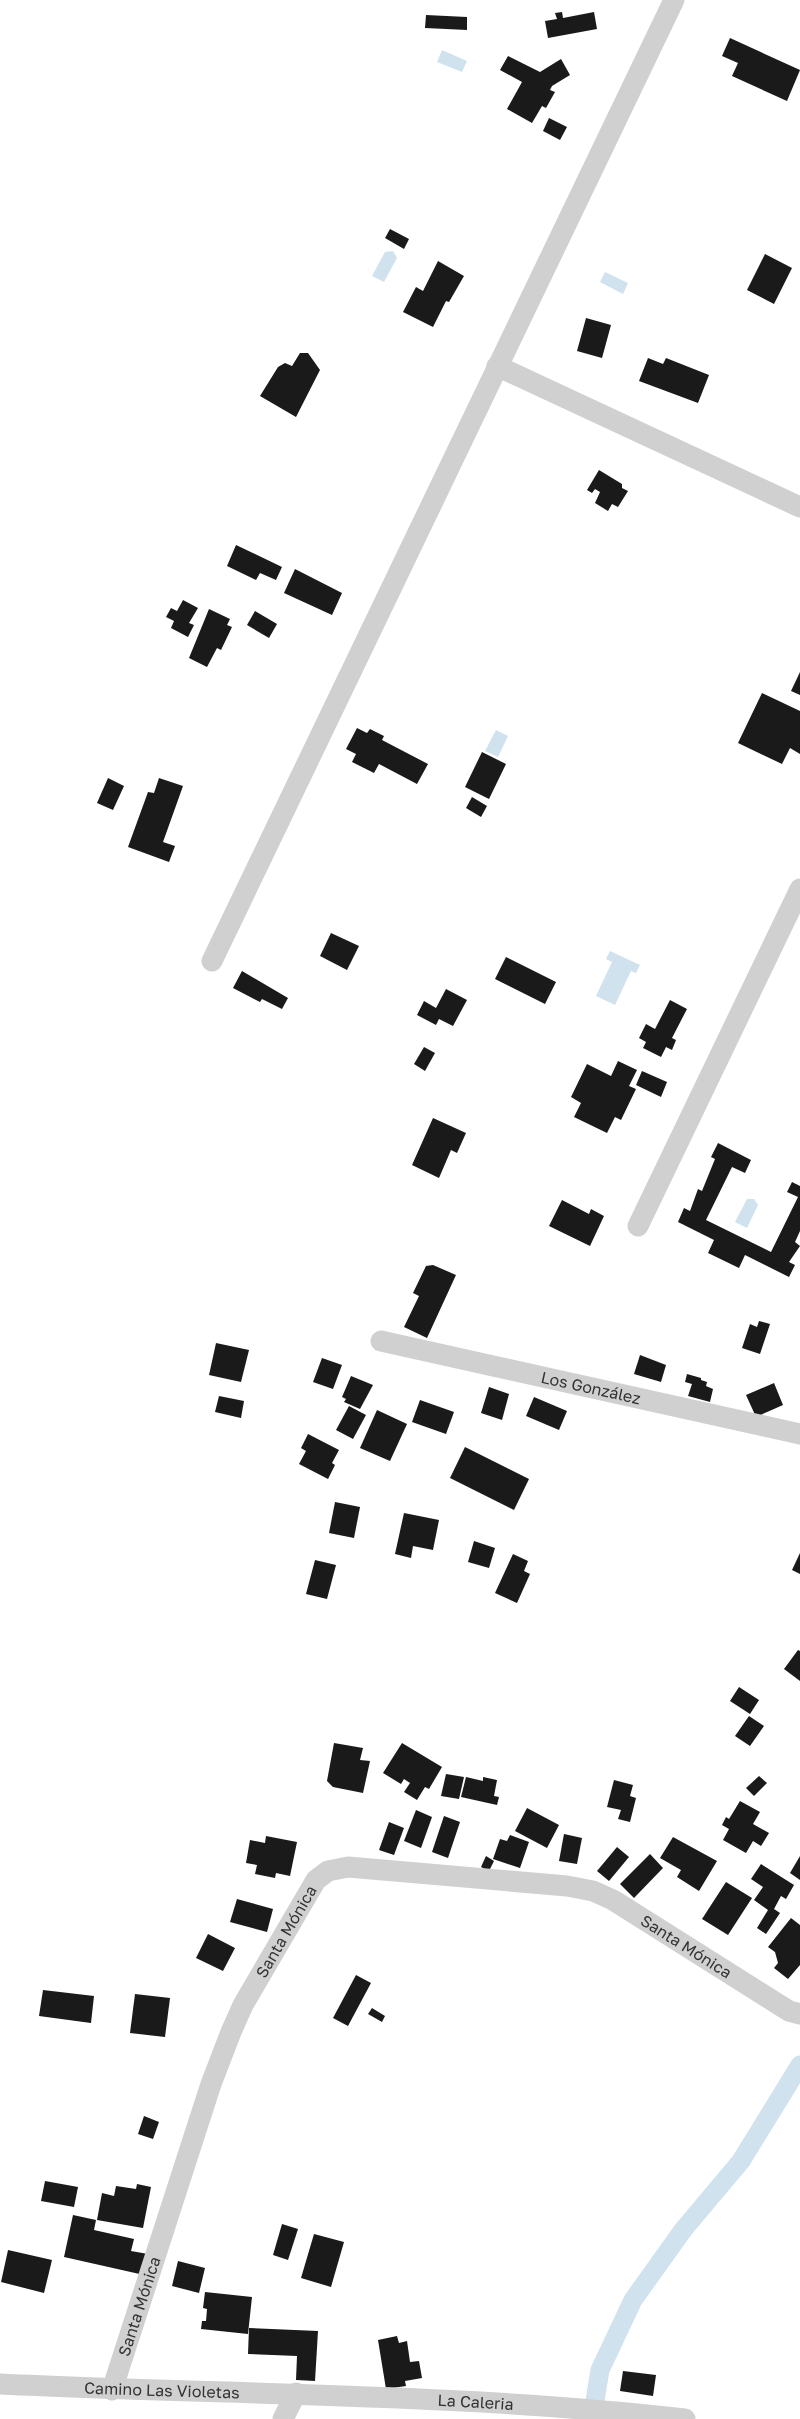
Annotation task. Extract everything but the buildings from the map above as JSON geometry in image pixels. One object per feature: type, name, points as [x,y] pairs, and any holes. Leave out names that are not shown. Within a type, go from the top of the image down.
[{"type":"street","points":[[212,961],[674,0]]},
{"type":"street","points":[[497,366],[800,508]]},
{"type":"street","points":[[638,1226],[800,888]]},
{"type":"street","name":"Los González","points":[[381,1341],[800,1434]]},
{"type":"street","name":"Santa Mónica","points":[[112,2390],[211,2084],[231,2032],[243,2005],[312,1886],[328,1870],[341,1867],[358,1868],[567,1886],[593,1891],[613,1900],[789,2011],[800,2014]]},
{"type":"street","name":"Camino Las Violetas","points":[[0,2384],[112,2390],[296,2393]]},
{"type":"street","points":[[283,2419],[296,2393]]},
{"type":"street","name":"La Caleria","points":[[296,2393],[591,2409],[685,2419]]},
{"type":"water","points":[[442,50],[467,61],[462,72],[437,62]]},
{"type":"water","points":[[393,251],[397,258],[384,282],[372,276],[385,252]]},
{"type":"water","points":[[605,272],[628,283],[623,294],[600,282]]},
{"type":"water","points":[[496,730],[508,736],[498,757],[485,751]]},
{"type":"water","points":[[610,951],[640,965],[636,973],[631,971],[615,1005],[596,996],[612,962],[606,959]]},
{"type":"water","points":[[747,1199],[754,1199],[758,1205],[747,1228],[735,1222]]},
{"type":"waterway","points":[[592,2419],[600,2370],[633,2300],[683,2230],[741,2161],[800,2065]]}]
